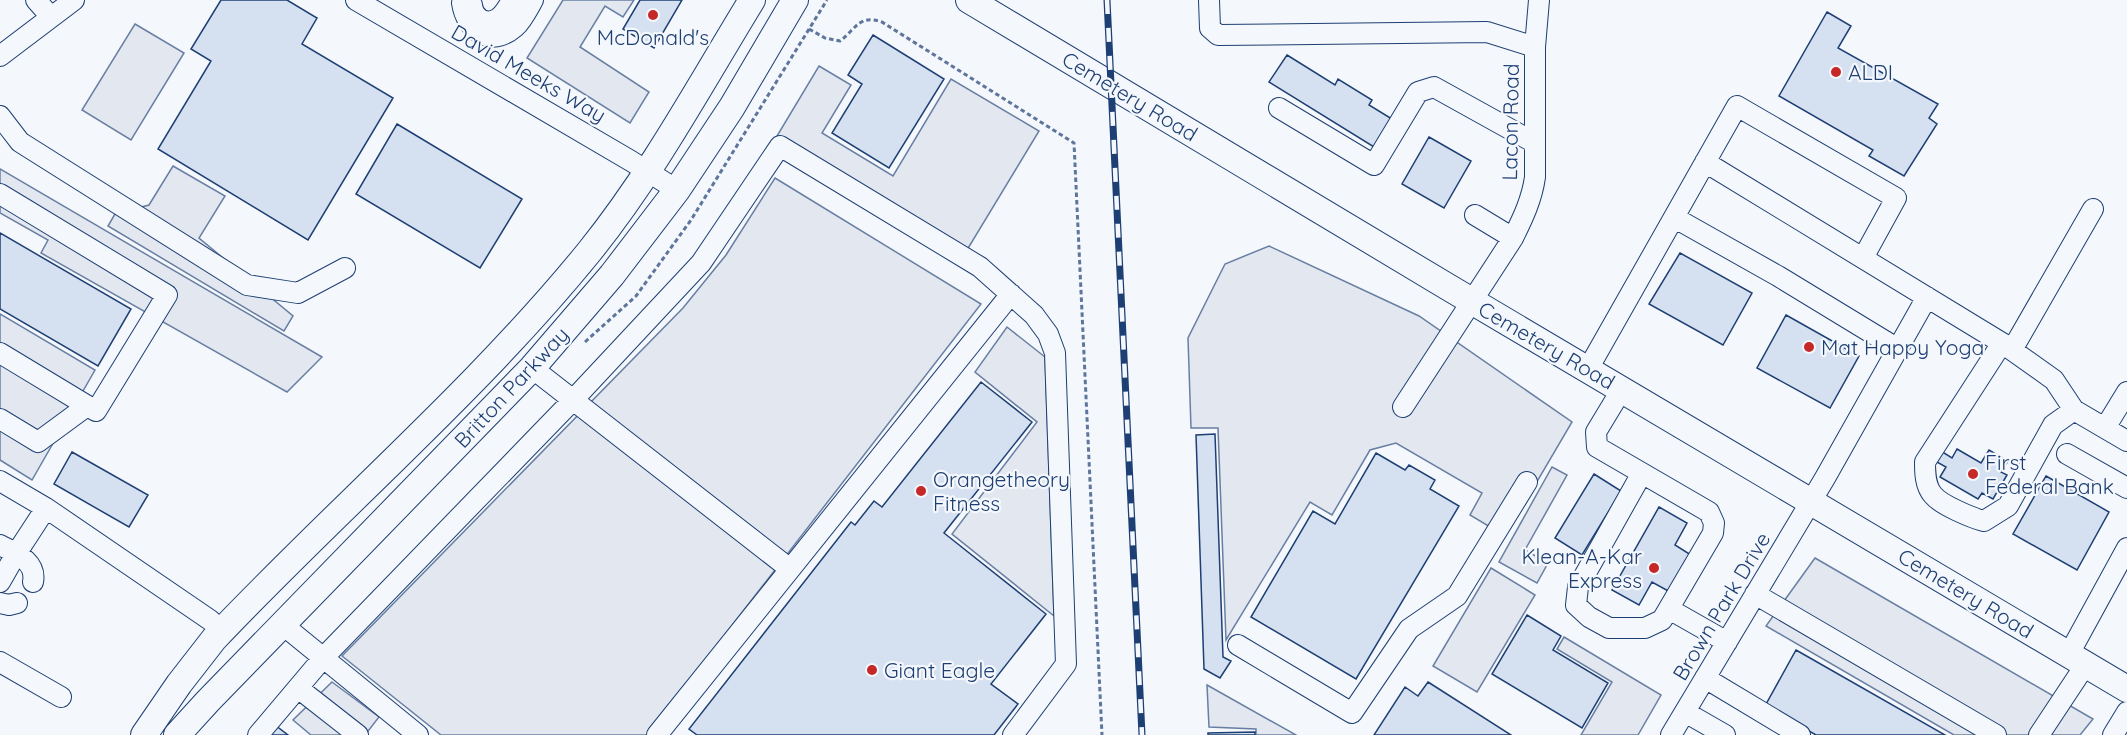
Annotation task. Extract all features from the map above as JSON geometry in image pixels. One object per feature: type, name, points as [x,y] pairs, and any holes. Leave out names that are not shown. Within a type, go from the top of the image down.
[{"type":"main road","name":"Britton Parkway","points":[[144,735],[179,684],[222,631],[542,309],[591,249],[648,171],[752,0]]},
{"type":"main road","name":"Britton Parkway","points":[[177,735],[532,368],[612,275],[677,190],[732,107],[795,0]]},
{"type":"main road","name":"Cemetery Road","points":[[969,0],[2127,689]]},
{"type":"street","points":[[36,0],[51,17]]},
{"type":"street","points":[[3,49],[74,0]]},
{"type":"street","name":"David Meeks Way","points":[[356,0],[677,190]]},
{"type":"street","points":[[464,0],[463,12],[468,24],[478,34],[494,37],[506,34],[516,26],[533,0]]},
{"type":"street","points":[[473,0],[471,3],[473,13],[480,20],[487,22],[495,21],[504,13],[512,0]]},
{"type":"street","points":[[1209,0],[1210,28],[1218,35],[1487,32],[1535,47]]},
{"type":"street","name":"Lacon Road","points":[[1403,407],[1513,238],[1526,213],[1533,192],[1535,47],[1539,0]]},
{"type":"street","points":[[463,62],[478,34]]},
{"type":"street","points":[[1279,108],[1374,165],[1418,92],[1434,87],[1535,143]]},
{"type":"street","points":[[1588,369],[1737,106],[1896,198],[1863,258]]},
{"type":"street","points":[[0,116],[20,142],[247,285],[298,292],[345,268]]},
{"type":"street","points":[[258,735],[323,658],[573,400],[701,263],[780,146],[980,267],[1034,315],[1048,334],[1055,352],[1066,664],[1013,735]]},
{"type":"street","points":[[1705,162],[2007,346],[2054,380],[2074,410],[2127,441]]},
{"type":"street","points":[[0,194],[167,295],[96,411],[0,353]]},
{"type":"street","points":[[2074,410],[2053,425],[2008,506],[1984,521],[1968,517],[1933,495],[1926,478],[1925,462],[2007,346],[2094,209]]},
{"type":"street","points":[[1475,215],[1513,238]]},
{"type":"street","points":[[1675,218],[1778,276],[1898,349]]},
{"type":"street","points":[[657,735],[1011,294]]},
{"type":"street","name":"Brown Park Drive","points":[[1671,735],[1811,501],[1927,297]]},
{"type":"street","points":[[532,368],[790,569]]},
{"type":"street","points":[[1622,389],[1596,432],[1597,447],[1642,473],[1709,512],[1714,523],[1713,533],[1662,620],[1645,628],[1609,628],[1589,617],[1575,605],[1578,587],[1642,473]]},
{"type":"street","points":[[2105,428],[2127,392]]},
{"type":"street","points":[[0,419],[38,442],[87,405]]},
{"type":"street","points":[[2067,454],[2127,488]]},
{"type":"street","points":[[0,481],[46,508],[210,620],[222,631]]},
{"type":"street","points":[[1238,645],[1352,713],[1409,629],[1457,596],[1527,482]]},
{"type":"street","points":[[0,582],[8,549],[46,508]]},
{"type":"street","points":[[2039,735],[2078,659],[2127,548]]},
{"type":"street","points":[[8,549],[26,560],[31,567],[33,582]]},
{"type":"street","points":[[1755,594],[1996,735]]},
{"type":"street","points":[[1669,609],[1727,642]]},
{"type":"street","points":[[283,625],[418,735]]},
{"type":"street","points":[[0,662],[61,697]]},
{"type":"street","points":[[1705,678],[1800,735]]},
{"type":"street","points":[[298,688],[358,735]]},
{"type":"street","points":[[1685,712],[1725,735]]},
{"type":"street","points":[[2113,735],[2127,712]]},
{"type":"shaded area","points":[[563,0],[634,0],[623,17],[605,6],[580,47],[649,92],[630,123],[527,58]]},
{"type":"shaded area","points":[[135,24],[184,53],[131,140],[82,110]]},
{"type":"shaded area","points":[[819,66],[851,85],[822,133],[893,176],[951,79],[1039,131],[964,255],[774,141]]},
{"type":"shaded area","points":[[173,166],[225,196],[199,238],[293,316],[284,331],[108,226],[115,214],[149,205]]},
{"type":"shaded area","points":[[0,169],[322,357],[287,392],[41,253],[48,240],[0,213]]},
{"type":"shaded area","points":[[775,178],[981,304],[647,735],[441,735],[342,656],[683,308],[726,255]]},
{"type":"shaded area","points":[[1269,246],[1419,316],[1572,422],[1505,536],[1470,515],[1482,493],[1396,443],[1370,450],[1332,515],[1310,502],[1226,640],[1218,428],[1191,428],[1188,338],[1225,264]]},
{"type":"shaded area","points":[[0,314],[95,370],[32,480],[0,460]]},
{"type":"shaded area","points":[[1007,327],[1045,357],[1054,616],[952,534],[1037,422],[975,372]]},
{"type":"shaded area","points":[[1552,467],[1567,475],[1525,550],[1548,563],[1537,583],[1499,562]]},
{"type":"shaded area","points":[[1815,558],[2093,719],[2080,735],[1954,735],[1766,626]]},
{"type":"shaded area","points":[[1491,568],[1535,595],[1477,692],[1433,666]]},
{"type":"shaded area","points":[[1564,637],[1661,695],[1638,735],[1581,735],[1612,682],[1557,649]]},
{"type":"shaded area","points":[[332,682],[379,717],[365,735],[311,735],[293,720]]},
{"type":"shaded area","points":[[1207,685],[1296,735],[1256,735],[1256,729],[1209,727]]},
{"type":"building","points":[[221,0],[287,0],[317,18],[302,44],[393,98],[308,240],[158,149],[211,61],[191,49]]},
{"type":"building","name":"McDonald's","points":[[640,0],[682,0],[654,48],[623,29]]},
{"type":"building","name":"ALDI","points":[[1827,12],[1851,26],[1838,48],[1938,104],[1929,118],[1937,124],[1904,176],[1869,156],[1873,150],[1779,96]]},
{"type":"building","points":[[873,35],[944,79],[889,168],[832,133],[862,84],[848,75]]},
{"type":"building","points":[[1287,55],[1335,85],[1338,79],[1372,100],[1369,105],[1392,119],[1374,147],[1269,82]]},
{"type":"building","points":[[397,124],[522,199],[480,268],[356,194]]},
{"type":"building","points":[[1429,137],[1471,161],[1444,208],[1402,184]]},
{"type":"building","points":[[0,233],[131,309],[98,366],[0,309]]},
{"type":"building","points":[[1680,253],[1752,293],[1723,345],[1649,304]]},
{"type":"building","points":[[1786,315],[1859,356],[1830,408],[1757,368]]},
{"type":"building","points":[[981,382],[1032,422],[944,533],[1046,614],[991,684],[1018,704],[994,735],[697,735],[689,729],[851,522],[855,525],[874,501],[882,507]]},
{"type":"building","points":[[1215,434],[1223,657],[1231,661],[1220,678],[1204,669],[1196,435]]},
{"type":"building","name":"First Federal Bank","points":[[1957,449],[1981,463],[1989,450],[2008,461],[2001,472],[2007,475],[1993,499],[1982,493],[1978,499],[1940,477],[1946,467],[1935,461],[1941,451],[1952,458]]},
{"type":"building","points":[[72,452],[148,495],[129,527],[54,484]]},
{"type":"building","points":[[1376,453],[1405,470],[1409,465],[1435,480],[1430,489],[1459,506],[1356,679],[1251,617],[1313,511],[1335,524]]},
{"type":"building","points":[[1594,474],[1621,491],[1582,555],[1555,538]]},
{"type":"building","points":[[2046,476],[2109,512],[2077,570],[2013,534]]},
{"type":"building","name":"Klean-A-Kar Express","points":[[1659,507],[1687,523],[1675,545],[1691,555],[1670,592],[1652,582],[1639,605],[1612,590]]},
{"type":"building","points":[[1527,615],[1561,636],[1553,650],[1608,683],[1582,728],[1492,674]]},
{"type":"building","points":[[1796,650],[1945,735],[1816,735],[1765,706]]},
{"type":"building","points":[[1428,682],[1511,735],[1374,735],[1405,687],[1418,696]]},
{"type":"building","points":[[275,725],[288,735],[267,735]]},
{"type":"building","points":[[1255,732],[1255,735],[1208,735],[1208,733]]},
{"type":"railway","points":[[1107,0],[1142,735]]},
{"type":"place","name":"McDonald's","points":[[653,15]]},
{"type":"place","name":"ALDI","points":[[1836,72]]},
{"type":"place","name":"Mat Happy Yoga","points":[[1809,347]]},
{"type":"place","name":"First Federal Bank","points":[[1973,474]]},
{"type":"place","name":"Orangetheory Fitness","points":[[921,491]]},
{"type":"place","name":"Klean-A-Kar Express","points":[[1654,568]]},
{"type":"place","name":"Giant Eagle","points":[[872,670]]}]
